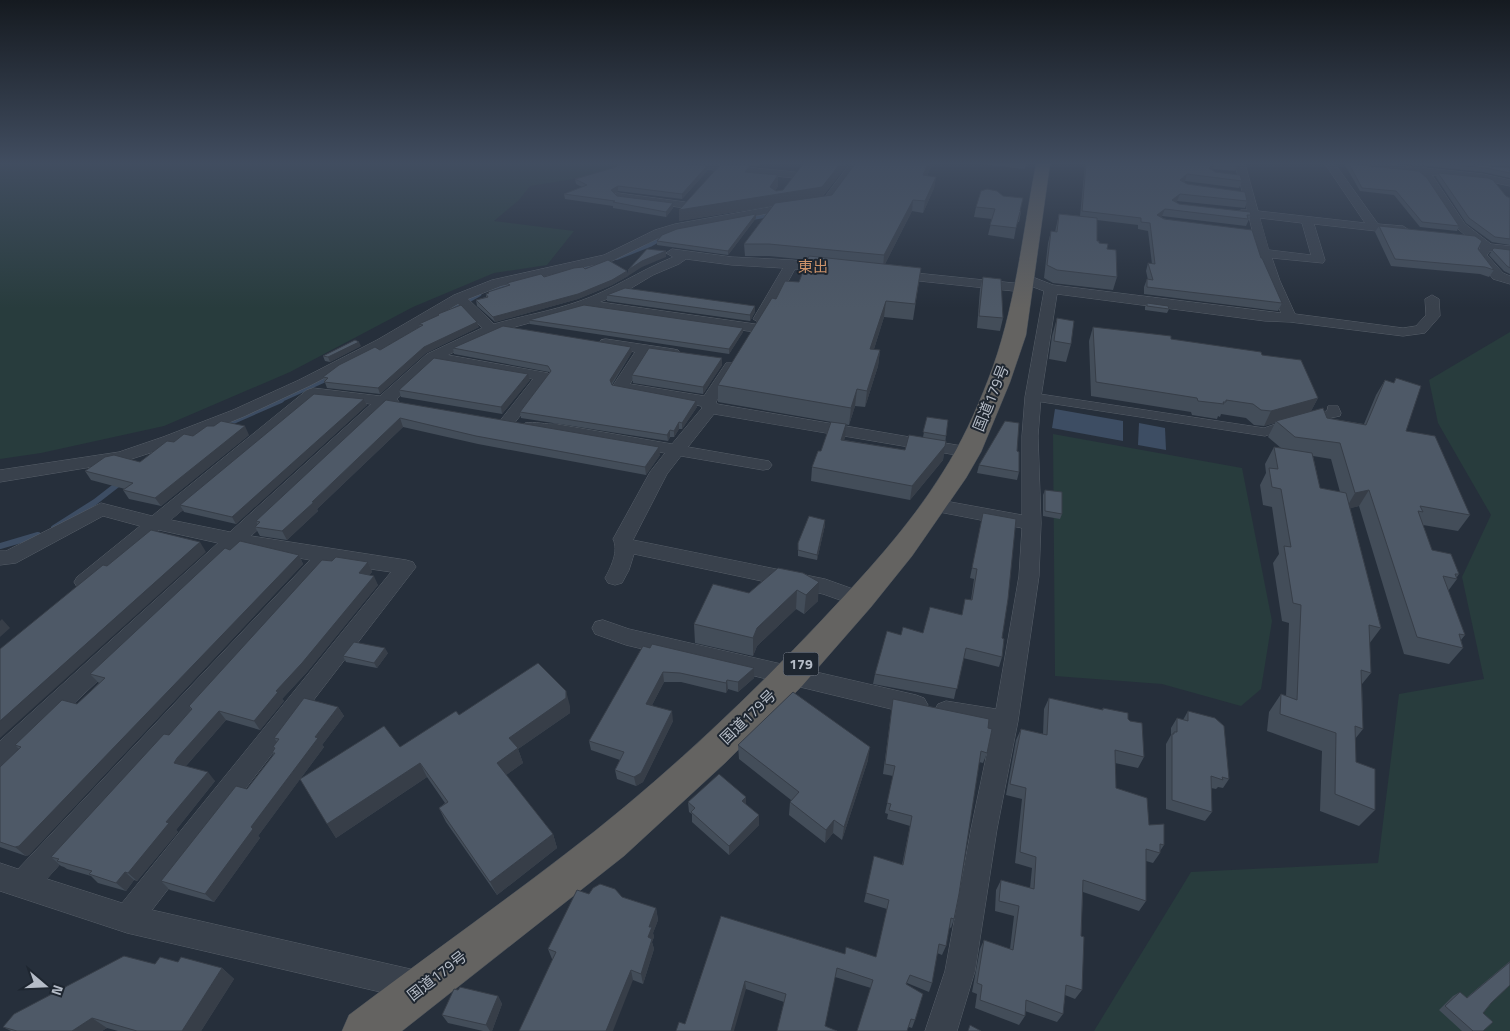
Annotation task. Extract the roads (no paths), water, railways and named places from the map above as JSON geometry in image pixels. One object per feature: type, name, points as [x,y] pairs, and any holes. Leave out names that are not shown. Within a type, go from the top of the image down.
[{"type":"highway","name":"国道179号","points":[[365,1031],[610,843],[712,752],[790,676],[860,599],[934,505],[968,452],[1008,358],[1033,285],[1039,212]]},
{"type":"street","points":[[674,218],[679,212]]},
{"type":"street","points":[[70,594],[154,524],[308,388],[382,343],[497,283],[608,258],[640,248],[659,233],[675,228],[766,218],[790,212]]},
{"type":"street","points":[[1235,212],[1411,231]]},
{"type":"street","points":[[1364,212],[1374,227]]},
{"type":"street","points":[[1452,212],[1461,226],[1487,247],[1510,250]]},
{"type":"street","points":[[1253,214],[1253,232],[1278,297],[1290,318]]},
{"type":"street","points":[[1262,253],[1319,260],[1307,221]]},
{"type":"street","points":[[1458,236],[1476,238]]},
{"type":"street","points":[[732,260],[744,246]]},
{"type":"street","points":[[1487,247],[1482,255],[1498,276],[1510,280]]},
{"type":"street","points":[[640,248],[732,260],[840,269]]},
{"type":"street","points":[[0,757],[233,541],[393,403],[432,357],[497,328],[584,304],[618,290],[648,272],[676,261],[683,254]]},
{"type":"street","points":[[792,264],[709,405],[659,472],[622,539],[626,545],[825,587],[860,599]]},
{"type":"street","points":[[878,273],[1033,285],[1264,317],[1290,318],[1403,332],[1420,330],[1433,316],[1432,299]]},
{"type":"street","points":[[941,1031],[960,971],[984,829],[1006,721],[1029,576],[1032,523],[1030,436],[1033,397],[1033,285]]},
{"type":"street","points":[[463,301],[497,328],[541,332]]},
{"type":"street","points":[[584,304],[755,328]]},
{"type":"street","points":[[588,340],[689,355]]},
{"type":"street","points":[[644,349],[620,388],[968,452]]},
{"type":"street","points":[[716,358],[739,353]]},
{"type":"street","points":[[432,357],[543,376],[507,422]]},
{"type":"street","points":[[0,476],[122,457],[308,388],[393,403]]},
{"type":"street","points":[[1033,397],[1265,432],[1298,420],[1335,413],[1333,409]]},
{"type":"street","points":[[488,419],[546,430],[556,429],[762,466]]},
{"type":"street","points":[[934,505],[1032,523]]},
{"type":"street","points":[[3,560],[101,509],[154,524],[233,541],[406,567],[127,919]]},
{"type":"street","points":[[615,578],[621,568],[626,545]]},
{"type":"street","points":[[326,556],[11,881],[127,919],[422,987]]},
{"type":"street","points":[[603,628],[626,638],[790,676],[916,705],[1006,721]]},
{"type":"water","points":[[1055,409],[1123,421],[1123,441],[1052,428]]},
{"type":"water","points":[[1139,423],[1165,428],[1166,450],[1138,445]]},
{"type":"waterway","points":[[747,219],[775,214]]},
{"type":"waterway","points":[[617,258],[650,245],[662,238]]},
{"type":"waterway","points":[[580,268],[576,269],[598,264]]},
{"type":"waterway","points":[[491,289],[512,283]]},
{"type":"waterway","points":[[449,311],[479,294]]},
{"type":"waterway","points":[[278,401],[331,377]]},
{"type":"waterway","points":[[224,425],[281,400]]},
{"type":"waterway","points":[[54,528],[95,502],[122,481]]},
{"type":"waterway","points":[[0,546],[38,535]]},
{"type":"district","name":"東出","points":[[813,267]]}]
